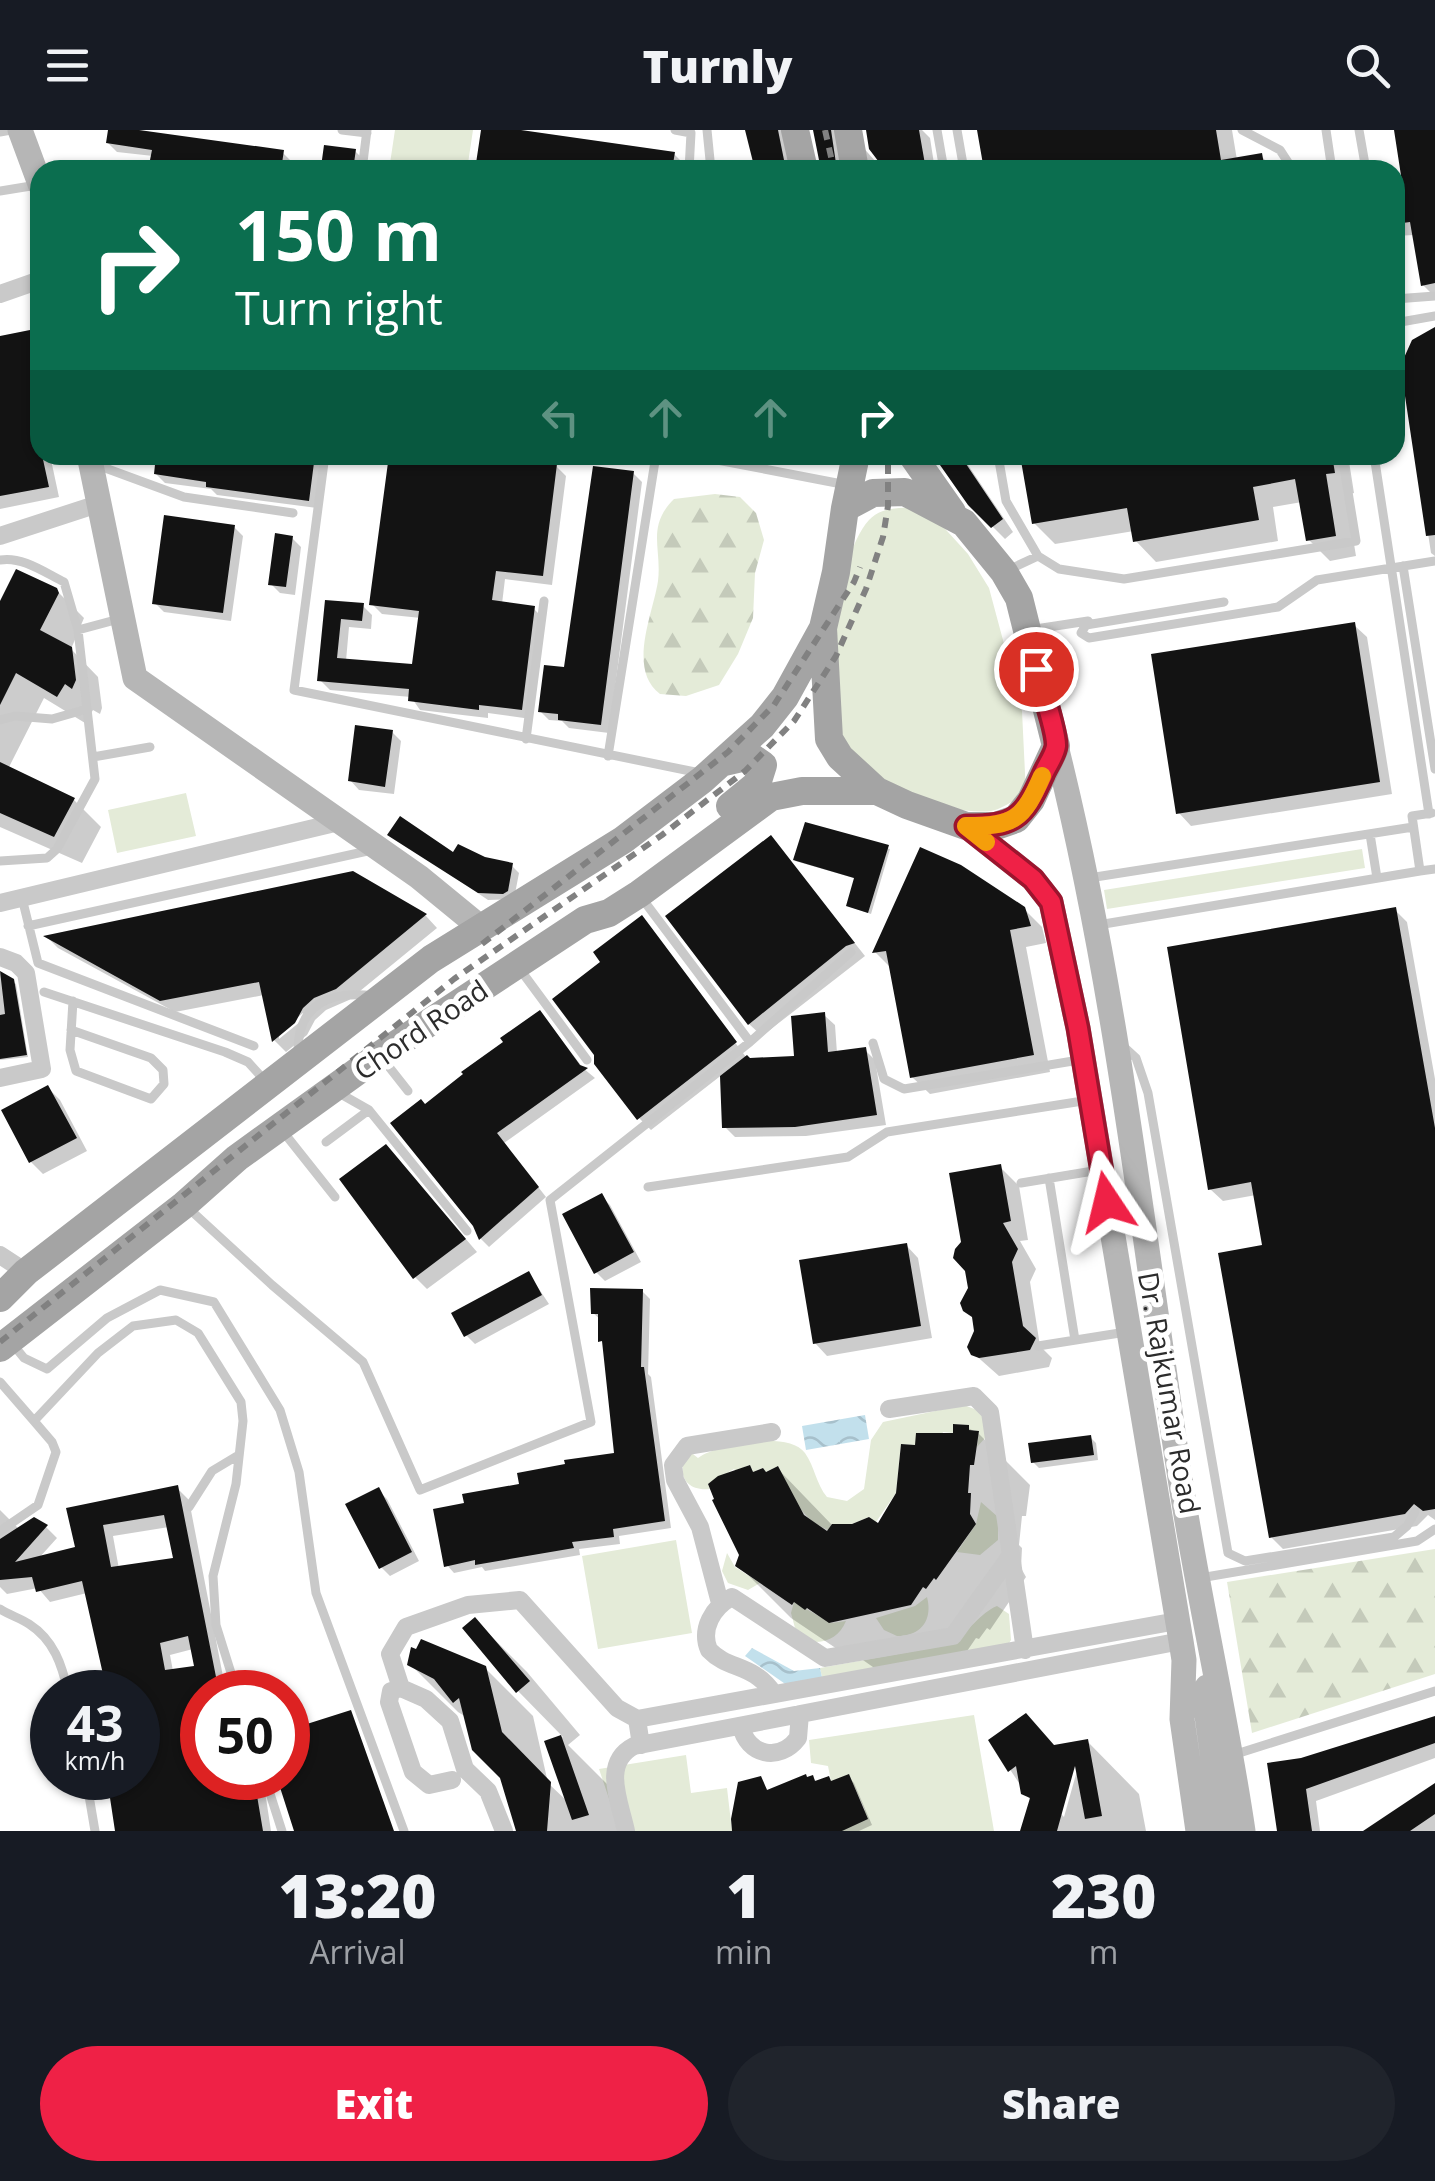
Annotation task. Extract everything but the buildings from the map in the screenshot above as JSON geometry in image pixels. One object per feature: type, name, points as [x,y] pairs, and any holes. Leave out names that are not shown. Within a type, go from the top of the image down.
[{"type":"main road","points":[[20,130],[31,160]]},
{"type":"main road","points":[[795,130],[802,160]]},
{"type":"main road","points":[[849,135],[853,160]]},
{"type":"main road","points":[[91,465],[135,678],[378,848],[480,926]]},
{"type":"main road","points":[[854,465],[822,628],[829,739],[840,757],[877,791],[966,826],[996,826],[1016,820],[1026,811],[1056,746],[1019,598],[1004,572],[943,504],[918,465]]},
{"type":"main road","points":[[847,497],[905,492],[964,524]]},
{"type":"main road","name":"Chord Road","points":[[0,1298],[26,1272],[431,960],[480,926],[624,840],[716,768],[786,698],[822,628]]},
{"type":"main road","name":"Dr. Rajkumar Road","points":[[1056,746],[1087,878],[1114,1037],[1197,1579],[1184,1660],[1182,1719],[1198,1831]]},
{"type":"main road","points":[[585,920],[600,902],[742,796],[763,774],[762,766],[750,756],[716,768]]},
{"type":"main road","name":"Chord Road","points":[[5,1345],[237,1158],[332,1089],[585,920],[609,913],[639,894],[771,797],[802,791],[877,791]]},
{"type":"main road","name":"Dr. Rajkumar Road","points":[[966,826],[1033,879],[1051,902],[1188,1632]]},
{"type":"main road","points":[[1188,1632],[1232,1755],[1243,1831]]},
{"type":"main road","points":[[1188,1632],[1207,1716],[1223,1831]]},
{"type":"street","points":[[0,294],[30,284]]},
{"type":"street","points":[[0,536],[98,504]]},
{"type":"street","points":[[0,903],[338,822]]},
{"type":"street","points":[[0,957],[16,963],[26,974],[42,1068],[0,1078]]},
{"type":"street","points":[[0,1255],[26,1272]]},
{"type":"street","points":[[890,1409],[974,1396],[994,1421],[1024,1650]]},
{"type":"street","points":[[772,1432],[687,1446],[673,1465],[675,1480],[700,1527],[726,1600],[825,1658],[953,1636],[1011,1555]]},
{"type":"street","points":[[401,1688],[390,1654],[406,1628],[468,1605],[520,1600],[618,1708],[637,1719],[1079,1640],[1188,1632]]},
{"type":"street","points":[[726,1600],[706,1628],[709,1650],[722,1660],[755,1673],[774,1694]]},
{"type":"street","points":[[626,1831],[614,1774],[622,1754],[641,1745],[1082,1660],[1188,1632]]},
{"type":"street","points":[[452,1780],[429,1784],[413,1772],[389,1702],[391,1691],[401,1688],[426,1699],[450,1721],[465,1769],[488,1791],[504,1831]]},
{"type":"street","points":[[741,1726],[753,1748],[779,1753],[798,1738],[800,1714]]},
{"type":"street","points":[[637,1719],[641,1745]]},
{"type":"lane","points":[[0,132],[10,130]]},
{"type":"lane","points":[[342,130],[367,132],[363,160]]},
{"type":"lane","points":[[676,130],[691,131],[690,160]]},
{"type":"lane","points":[[707,130],[709,160]]},
{"type":"lane","points":[[937,130],[942,160]]},
{"type":"lane","points":[[957,130],[962,160]]},
{"type":"lane","points":[[1242,130],[1280,150],[1286,160]]},
{"type":"lane","points":[[1326,130],[1330,160]]},
{"type":"lane","points":[[1360,130],[1364,160]]},
{"type":"lane","points":[[849,135],[869,160]]},
{"type":"lane","points":[[0,191],[30,186]]},
{"type":"lane","points":[[1405,298],[1435,296]]},
{"type":"lane","points":[[1405,321],[1435,316]]},
{"type":"lane","points":[[107,465],[184,497],[293,513]]},
{"type":"lane","points":[[324,465],[294,690],[608,756],[716,768]]},
{"type":"lane","points":[[608,756],[654,465]]},
{"type":"lane","points":[[728,465],[847,497]]},
{"type":"lane","points":[[1000,465],[1006,501],[1038,556],[1059,570],[1124,579],[1356,542],[1344,465]]},
{"type":"lane","points":[[1376,465],[1432,813],[1412,816],[1420,871]]},
{"type":"lane","points":[[1004,572],[1038,556]]},
{"type":"lane","points":[[0,560],[25,563],[64,582],[78,630],[95,778],[57,849],[47,858],[0,861]]},
{"type":"lane","points":[[1027,630],[1224,600],[1087,625],[1081,633],[1089,638],[1278,607],[1317,580],[1435,561]]},
{"type":"lane","points":[[1404,566],[1435,769]]},
{"type":"lane","points":[[526,739],[544,601]]},
{"type":"lane","points":[[78,630],[122,618]]},
{"type":"lane","points":[[0,720],[15,716],[52,720],[87,708]]},
{"type":"lane","points":[[93,757],[150,747]]},
{"type":"lane","points":[[1087,878],[1413,826]]},
{"type":"lane","points":[[1370,834],[1377,878]]},
{"type":"lane","points":[[28,926],[378,848]]},
{"type":"lane","points":[[0,851],[13,861]]},
{"type":"lane","points":[[1094,926],[1435,869]]},
{"type":"lane","points":[[639,894],[750,1042]]},
{"type":"lane","points":[[22,898],[38,963],[254,1046]]},
{"type":"lane","points":[[184,1204],[272,1286],[364,1362],[420,1490],[591,1422],[550,1200],[750,1042],[851,952]]},
{"type":"lane","points":[[518,966],[587,1060]]},
{"type":"lane","points":[[44,992],[226,1052],[248,1062],[268,1084]]},
{"type":"lane","points":[[72,1030],[151,1058],[163,1070],[164,1084],[151,1099],[76,1071],[70,1050],[73,1002]]},
{"type":"lane","points":[[1114,1037],[1136,1058],[1148,1093],[1228,1553],[1245,1561],[1394,1536],[1407,1526],[1415,1512]]},
{"type":"lane","points":[[873,1043],[884,1079],[904,1089],[1083,1060]]},
{"type":"lane","points":[[380,1056],[408,1091]]},
{"type":"lane","points":[[332,1089],[369,1110],[468,1231]]},
{"type":"lane","points":[[648,1187],[848,1157],[887,1132],[1090,1100]]},
{"type":"lane","points":[[326,1142],[369,1110]]},
{"type":"lane","points":[[280,1127],[335,1198]]},
{"type":"lane","points":[[1020,1183],[1102,1170]]},
{"type":"lane","points":[[1049,1178],[1075,1340]]},
{"type":"lane","points":[[5,1345],[47,1369],[107,1318],[160,1290],[214,1302],[280,1410],[299,1472],[316,1592],[404,1831]]},
{"type":"lane","points":[[34,1421],[98,1353],[133,1326],[176,1320],[198,1333],[241,1402],[243,1421],[236,1484],[213,1576],[216,1625],[231,1670]]},
{"type":"lane","points":[[1038,1346],[1129,1332]]},
{"type":"lane","points":[[0,1382],[52,1442],[56,1452],[38,1504],[0,1531]]},
{"type":"lane","points":[[189,1507],[212,1470],[237,1456]]},
{"type":"lane","points":[[1197,1579],[1418,1542],[1435,1529]]},
{"type":"lane","points":[[0,1609],[29,1623],[47,1640],[63,1670]]},
{"type":"lane","points":[[1079,1640],[1074,1653],[1082,1660]]},
{"type":"lane","points":[[1232,1755],[1435,1691]]},
{"type":"lane","points":[[90,1800],[96,1831]]},
{"type":"lane","points":[[271,1800],[282,1831]]},
{"type":"green space","points":[[395,130],[473,130],[468,160],[390,160]]},
{"type":"green space","points":[[715,494],[740,497],[756,513],[764,540],[755,573],[753,618],[719,685],[686,696],[660,694],[650,683],[644,656],[658,581],[660,519],[674,499]]},
{"type":"green space","points":[[912,507],[938,521],[968,554],[989,588],[1022,711],[1026,794],[995,810],[952,808],[909,794],[870,771],[854,757],[839,733],[830,639],[844,571],[862,529],[873,516]]},
{"type":"green space","points":[[186,793],[196,836],[117,853],[108,810]]},
{"type":"green space","points":[[1362,849],[1365,868],[1107,909],[1104,890]]},
{"type":"green space","points":[[964,1405],[982,1412],[986,1437],[977,1447],[979,1431],[969,1430],[969,1425],[954,1424],[953,1433],[943,1432],[915,1445],[901,1444],[896,1493],[876,1522],[869,1517],[852,1524],[832,1524],[828,1530],[818,1525],[797,1504],[778,1466],[766,1472],[763,1468],[753,1472],[749,1465],[734,1469],[708,1484],[710,1489],[694,1487],[684,1479],[683,1466],[689,1451],[698,1458],[736,1444],[784,1442],[805,1453],[827,1497],[847,1501],[864,1489],[871,1440],[883,1422]]},
{"type":"green space","points":[[981,1502],[998,1517],[998,1540],[980,1555],[957,1552],[976,1524]]},
{"type":"green space","points":[[676,1540],[692,1633],[598,1649],[582,1556]]},
{"type":"green space","points":[[1435,1549],[1435,1674],[1252,1733],[1227,1582]]},
{"type":"green space","points":[[727,1553],[735,1567],[760,1583],[748,1590],[728,1583],[722,1571]]},
{"type":"green space","points":[[927,1597],[926,1619],[913,1633],[897,1636],[884,1630],[876,1618],[915,1606]]},
{"type":"green space","points":[[794,1602],[831,1623],[846,1621],[834,1637],[814,1642],[795,1628],[791,1613]]},
{"type":"green space","points":[[997,1606],[1009,1614],[1008,1645],[823,1682],[820,1668],[948,1645]]},
{"type":"green space","points":[[974,1715],[994,1831],[842,1831],[865,1810],[849,1775],[831,1781],[828,1766],[811,1763],[809,1740]]},
{"type":"green space","points":[[686,1755],[691,1793],[727,1788],[732,1831],[620,1831],[599,1769]]},
{"type":"water","points":[[865,1415],[869,1439],[806,1450],[802,1426]]},
{"type":"water","points":[[752,1648],[794,1671],[820,1668],[823,1682],[791,1688],[745,1656]]},
{"type":"railway","points":[[825,130],[832,160]]},
{"type":"railway","points":[[0,1342],[454,979],[662,835],[745,771],[794,721],[836,656],[866,589],[883,537],[888,465]]},
{"type":"railway","points":[[482,944],[728,752],[774,705],[860,567]]},
{"type":"slow traffic","points":[[986,842],[966,826],[996,826],[1016,820],[1026,811],[1042,776]]},
{"type":"route","points":[[1036,669],[1056,746],[1044,773],[1026,811],[1016,820],[996,826],[966,826],[1014,862],[1051,902],[1078,1028],[1107,1202]]}]
